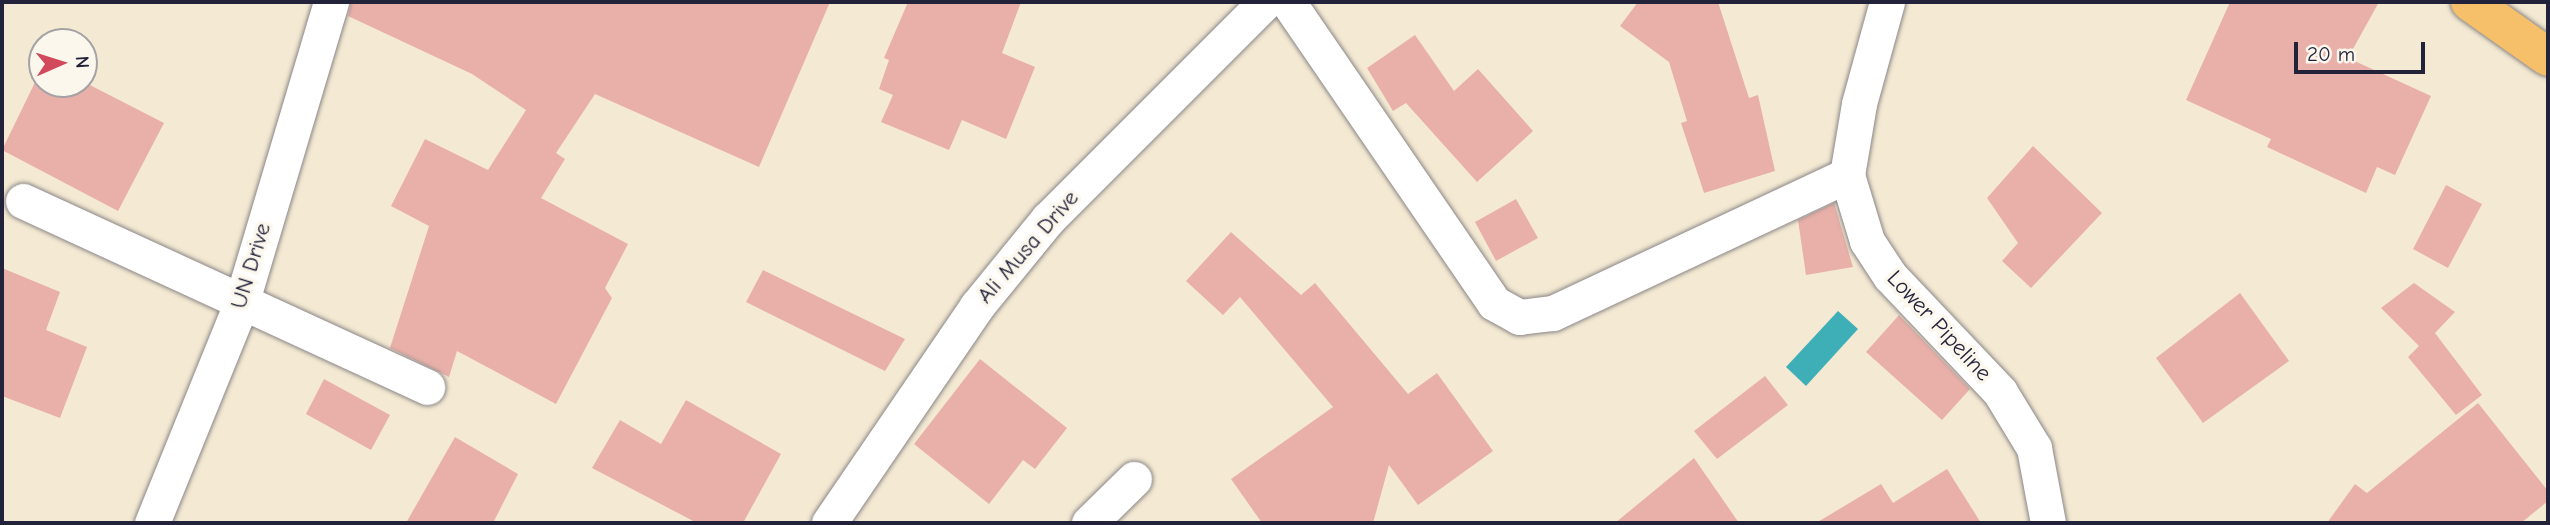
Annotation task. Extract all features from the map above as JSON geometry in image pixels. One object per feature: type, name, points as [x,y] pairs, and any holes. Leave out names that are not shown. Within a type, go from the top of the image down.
[{"type":"main road","points":[[2469,2],[2548,57]]},
{"type":"street","name":"UN Drive","points":[[152,523],[241,304],[331,2]]},
{"type":"street","name":"Ali Musa Drive","points":[[829,523],[977,306],[1048,219],[1265,2]]},
{"type":"street","points":[[1288,2],[1493,303],[1519,317],[1553,313],[1847,176]]},
{"type":"street","name":"Lower Pipeline","points":[[1887,2],[1859,104],[1847,176],[1867,241],[1890,276],[2000,392],[2034,448],[2048,523]]},
{"type":"street","points":[[23,201],[241,304],[427,387]]},
{"type":"street","points":[[1089,523],[1134,479]]},
{"type":"water","points":[[1838,311],[1858,329],[1806,386],[1786,367]]},
{"type":"building","points":[[351,2],[830,2],[759,167],[595,94],[556,153],[565,159],[541,198],[628,244],[605,288],[612,298],[556,404],[457,351],[449,377],[390,348],[429,226],[391,206],[425,139],[488,170],[526,110],[472,74],[348,16]]},
{"type":"building","points":[[908,2],[1021,2],[1002,53],[1035,67],[1006,139],[962,120],[949,150],[881,122],[893,95],[879,89],[889,60],[884,58]]},
{"type":"building","points":[[1638,2],[1718,2],[1749,98],[1758,95],[1775,171],[1704,193],[1681,123],[1687,121],[1669,62],[1620,26]]},
{"type":"building","points":[[2230,2],[2379,2],[2348,58],[2431,96],[2395,175],[2377,167],[2366,193],[2267,147],[2271,139],[2186,100]]},
{"type":"building","points":[[1415,35],[1454,91],[1478,69],[1533,131],[1477,182],[1406,103],[1393,111],[1367,68]]},
{"type":"building","points":[[98,89],[164,123],[118,211],[2,150],[28,97],[98,98]]},
{"type":"building","points":[[2033,146],[2102,213],[2031,288],[2002,261],[2018,243],[1987,198]]},
{"type":"building","points":[[2446,185],[2482,204],[2448,268],[2413,249]]},
{"type":"building","points":[[1516,199],[1538,238],[1496,261],[1475,222]]},
{"type":"building","points":[[1834,203],[1853,267],[1806,275],[1798,220]]},
{"type":"building","points":[[1231,232],[1301,295],[1315,283],[1408,394],[1437,373],[1493,451],[1418,505],[1389,465],[1373,523],[1262,523],[1231,479],[1333,407],[1240,297],[1223,315],[1186,281]]},
{"type":"building","points":[[2,268],[60,292],[46,330],[87,347],[60,418],[2,396]]},
{"type":"building","points":[[763,270],[905,339],[885,371],[746,302]]},
{"type":"building","points":[[2414,283],[2455,312],[2435,333],[2482,395],[2456,415],[2408,357],[2419,346],[2381,308]]},
{"type":"building","points":[[2240,293],[2289,361],[2203,423],[2156,358]]},
{"type":"building","points":[[1899,315],[1970,389],[1942,420],[1866,352]]},
{"type":"building","points":[[980,359],[1067,428],[1035,469],[1023,460],[989,504],[914,444]]},
{"type":"building","points":[[1765,376],[1788,405],[1717,459],[1694,431]]},
{"type":"building","points":[[324,379],[390,415],[371,450],[306,414]]},
{"type":"building","points":[[686,400],[781,454],[743,523],[697,523],[592,468],[620,420],[661,444]]},
{"type":"building","points":[[2478,403],[2548,491],[2548,501],[2521,523],[2327,523],[2355,484],[2367,493]]},
{"type":"building","points":[[455,437],[518,474],[493,523],[406,523]]},
{"type":"building","points":[[1694,458],[1739,523],[1615,523]]},
{"type":"building","points":[[1947,469],[1981,523],[1816,523],[1881,484],[1893,503]]}]
